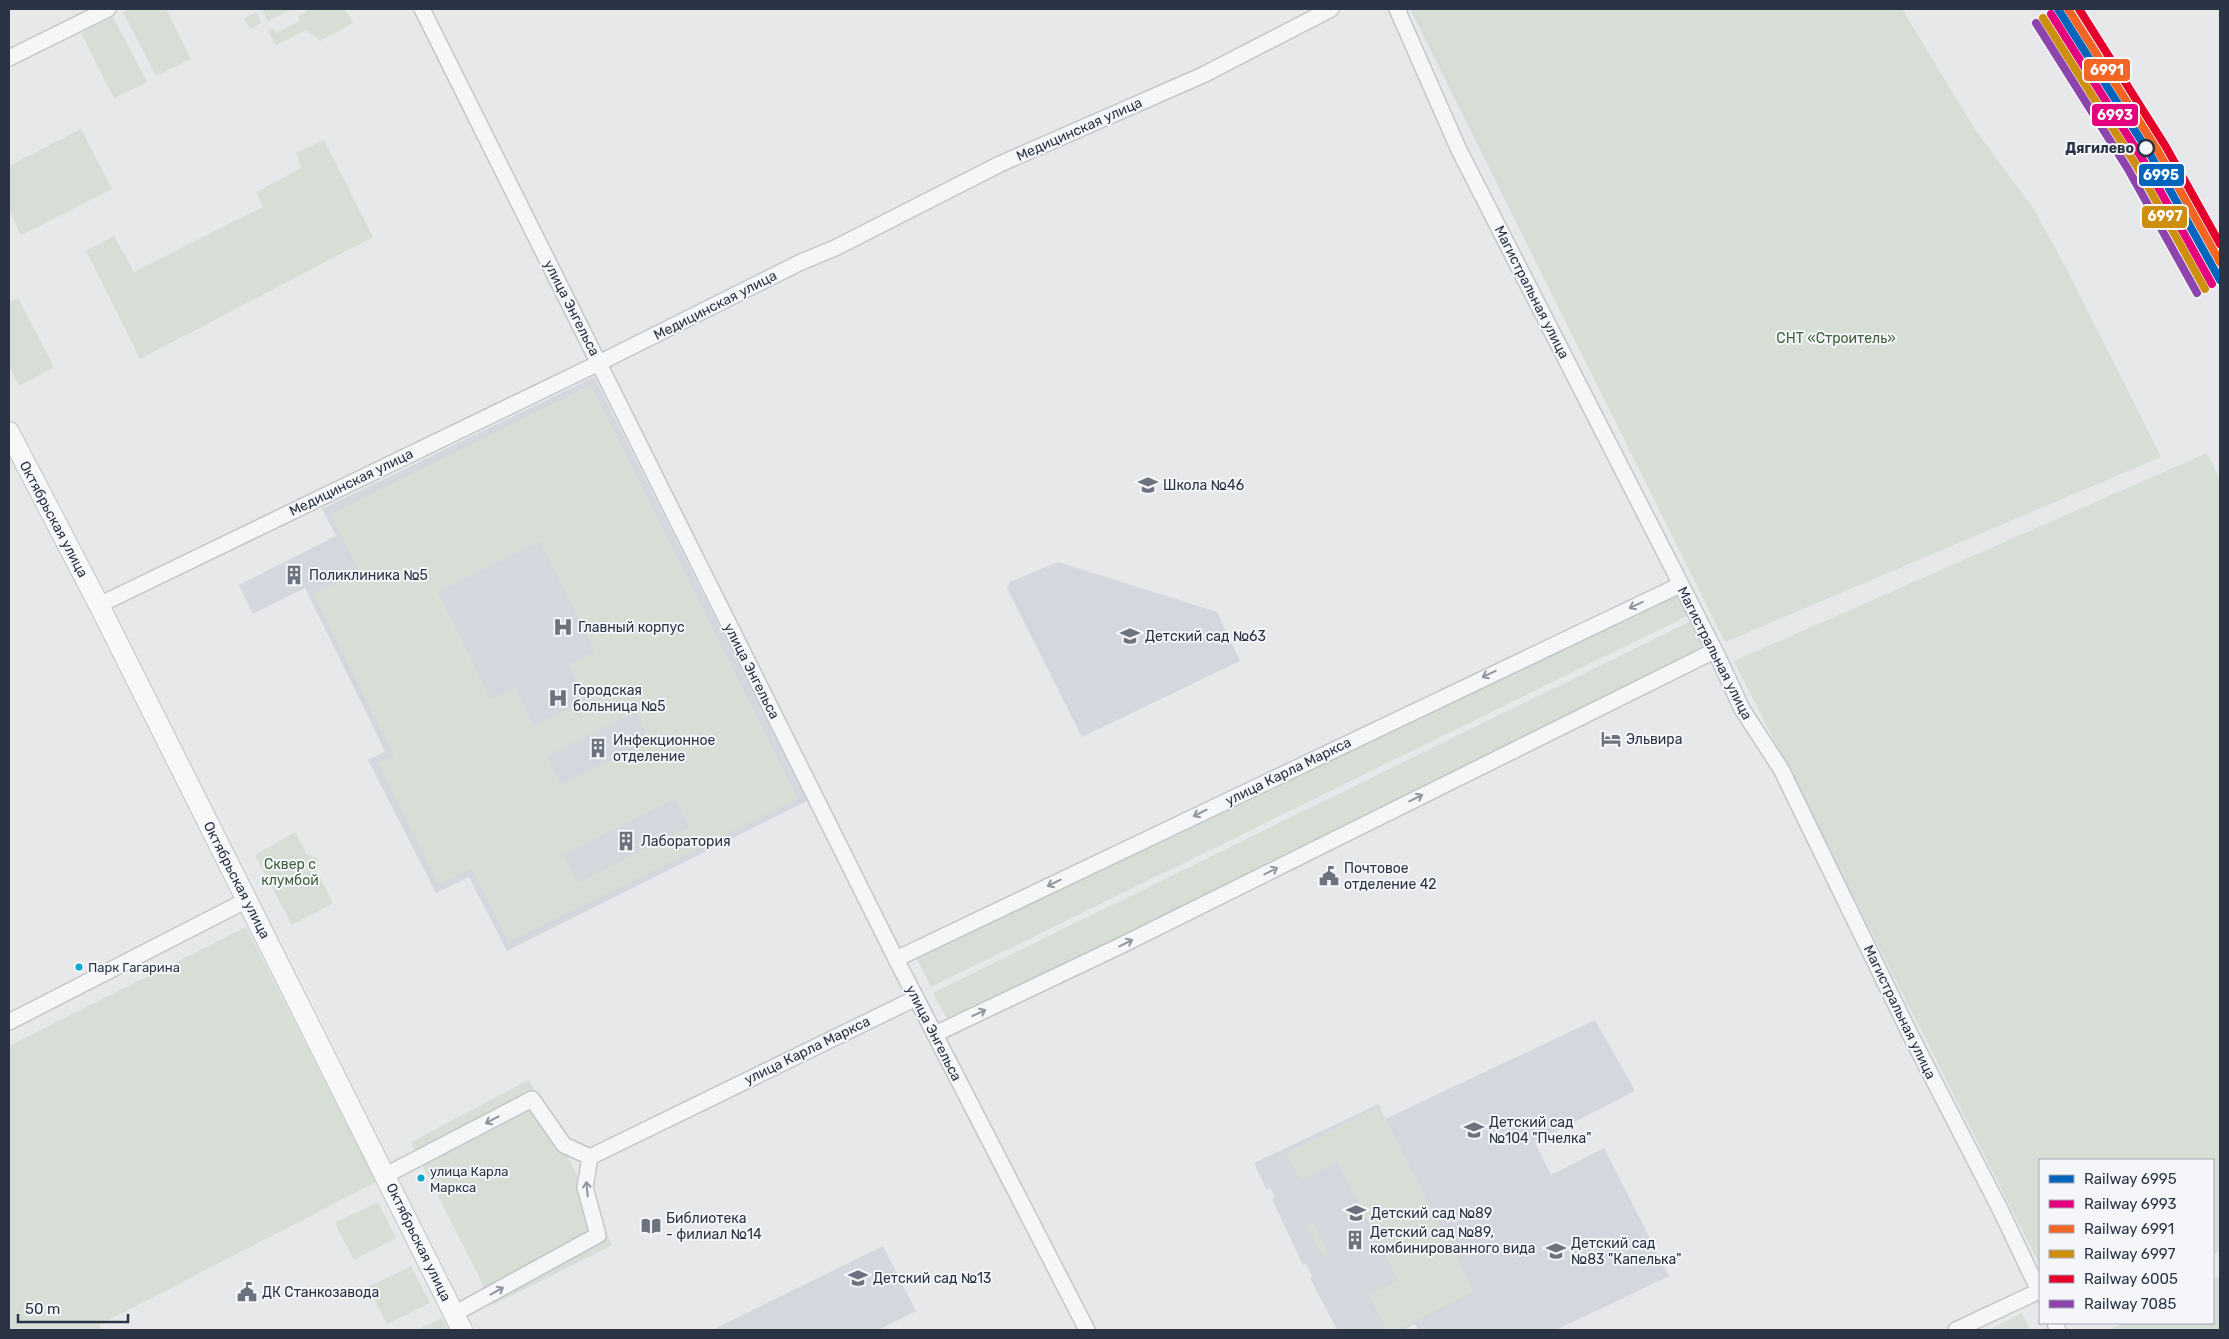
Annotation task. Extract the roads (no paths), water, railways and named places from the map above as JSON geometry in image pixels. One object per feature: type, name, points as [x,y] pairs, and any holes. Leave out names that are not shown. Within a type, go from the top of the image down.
[{"type":"main road","name":"Октябрьская улица","points":[[9,432],[99,605],[458,1322]]},
{"type":"street","points":[[9,58],[108,9]]},
{"type":"street","name":"улица Энгельса","points":[[422,9],[896,959],[1087,1330]]},
{"type":"street","name":"Медицинская улица","points":[[99,605],[599,363],[801,262],[835,248],[953,186],[1203,75],[1331,9]]},
{"type":"street","name":"Магистральная улица","points":[[1397,9],[1459,150],[1714,650],[1742,709],[1781,769],[1912,1038],[2000,1209],[2039,1290]]},
{"type":"street","name":"улица Карла Маркса","points":[[896,959],[1680,585]]},
{"type":"street","points":[[935,1034],[1129,942],[1714,650]]},
{"type":"street","points":[[9,1022],[247,900]]},
{"type":"street","name":"улица Карла Маркса","points":[[590,1157],[916,998]]},
{"type":"street","points":[[386,1175],[532,1099],[564,1145],[590,1157],[585,1187],[598,1235],[458,1322]]},
{"type":"street","points":[[1956,1330],[2039,1292]]},
{"type":"rail line","name":"6995","points":[[2058,9],[2151,156],[2220,280]]},
{"type":"rail line","name":"6991","points":[[2068,9],[2158,151],[2220,262]]},
{"type":"rail line","name":"6005","points":[[2079,9],[2166,147],[2220,244]]},
{"type":"rail line","name":"6993","points":[[2051,14],[2143,160],[2212,284]]},
{"type":"rail line","name":"6997","points":[[2043,18],[2136,165],[2205,289]]},
{"type":"rail line","name":"7085","points":[[2036,23],[2128,169],[2197,293]]},
{"type":"place","name":"Дягилево","points":[[2146,148]]},
{"type":"place","name":"Школа №46","points":[[1148,485]]},
{"type":"place","name":"Поликлиника №5","points":[[294,575]]},
{"type":"place","name":"Главный корпус","points":[[563,627]]},
{"type":"place","name":"Детский сад №63","points":[[1130,636]]},
{"type":"place","name":"Городская больница №5","points":[[558,698]]},
{"type":"place","name":"Эльвира","points":[[1611,739]]},
{"type":"place","name":"Инфекционное отделение","points":[[598,748]]},
{"type":"place","name":"Лаборатория","points":[[626,841]]},
{"type":"place","name":"Почтовое отделение 42","points":[[1329,876]]},
{"type":"place","name":"Парк Гагарина","points":[[79,967]]},
{"type":"place","name":"Детский сад №104 \"Пчелка\"","points":[[1474,1130]]},
{"type":"place","name":"улица Карла Маркса","points":[[421,1178]]},
{"type":"place","name":"Детский сад №89","points":[[1356,1213]]},
{"type":"place","name":"Библиотека - филиал №14","points":[[651,1226]]},
{"type":"place","name":"Детский сад №89, комбинированного вида","points":[[1355,1240]]},
{"type":"place","name":"Детский сад №83 \"Капелька\"","points":[[1556,1251]]},
{"type":"place","name":"Детский сад №13","points":[[858,1278]]},
{"type":"place","name":"ДК Станкозавода","points":[[247,1292]]},
{"type":"park label","name":"СНТ «Строитель»","points":[[1836,338]]},
{"type":"park label","name":"Сквер с клумбой","points":[[290,872]]}]
